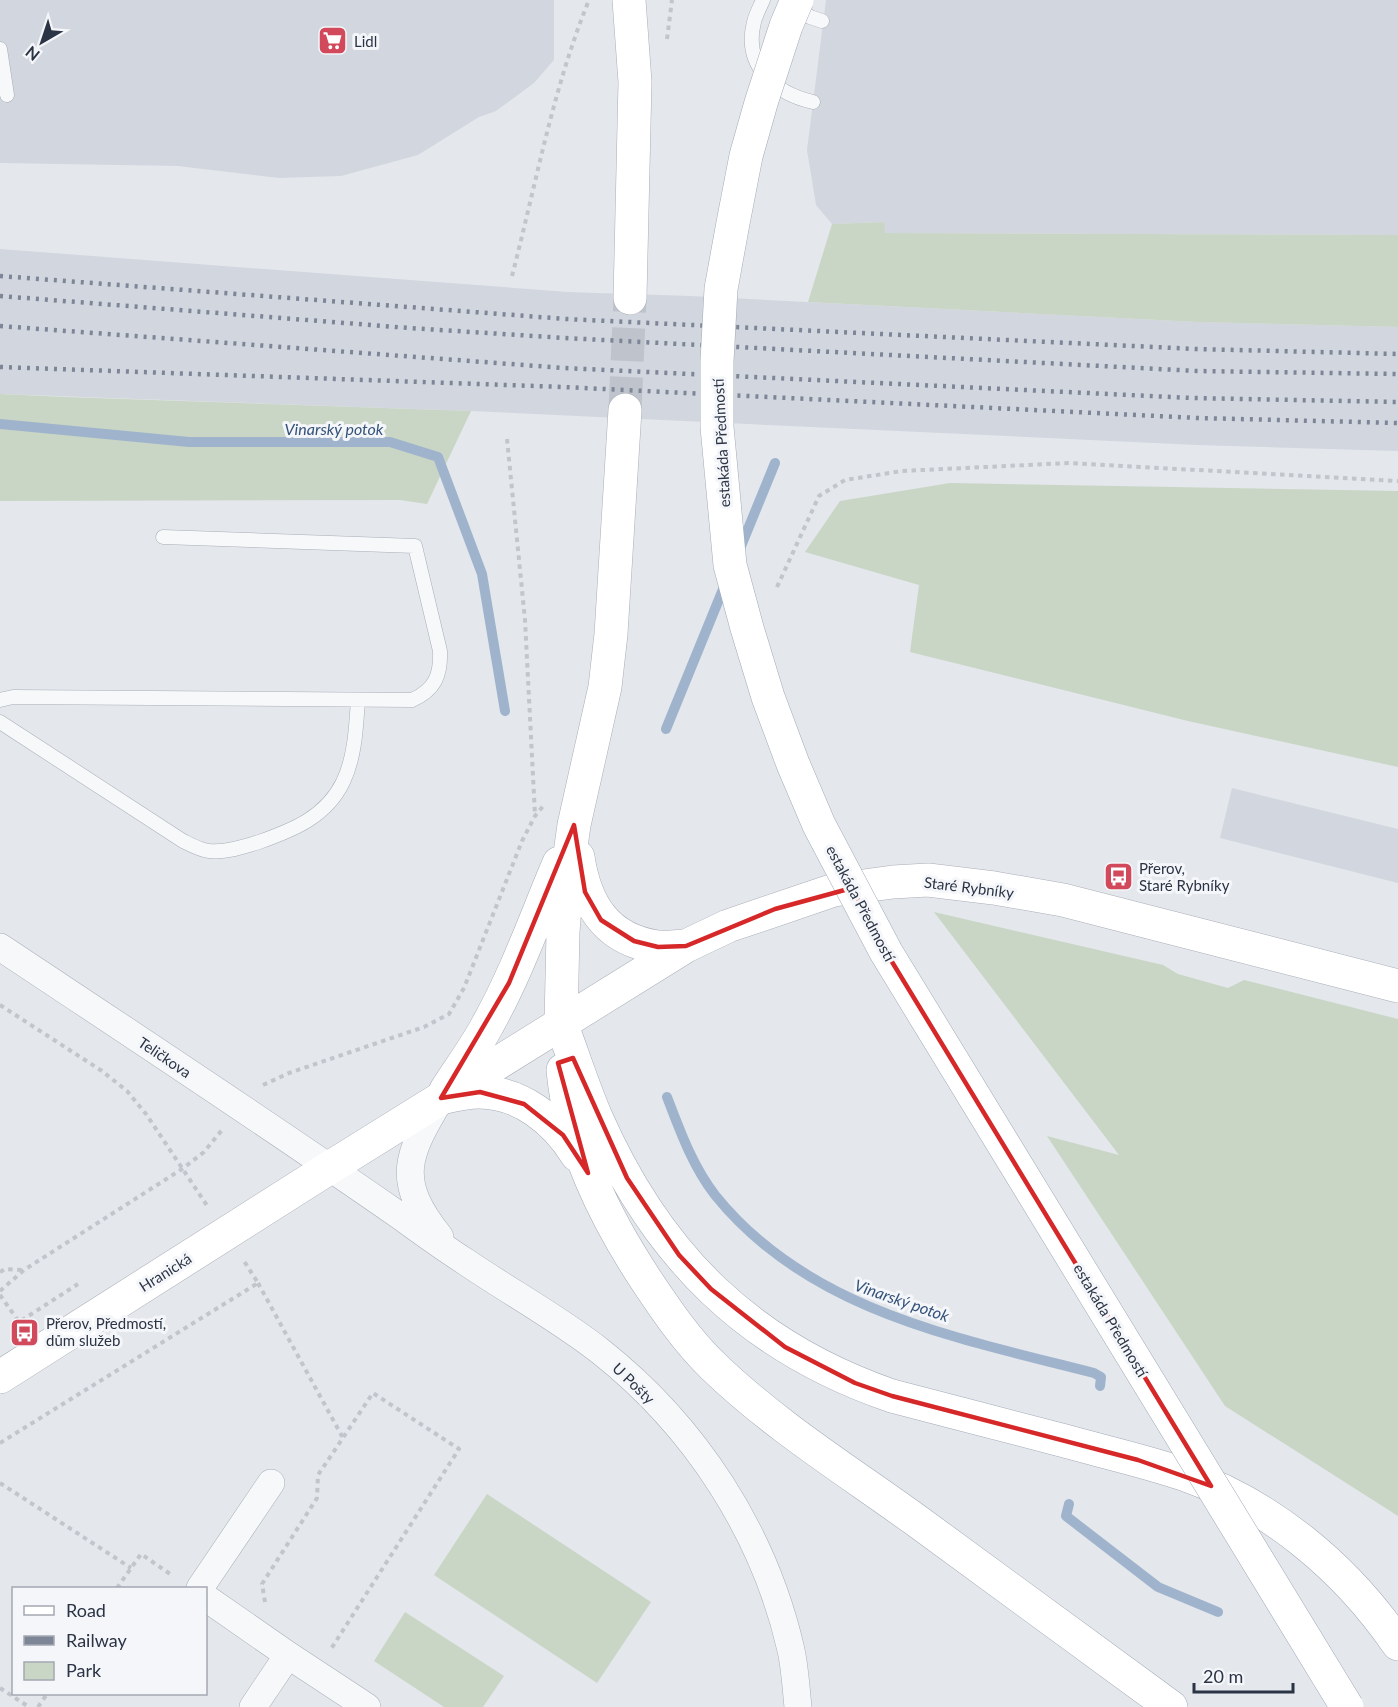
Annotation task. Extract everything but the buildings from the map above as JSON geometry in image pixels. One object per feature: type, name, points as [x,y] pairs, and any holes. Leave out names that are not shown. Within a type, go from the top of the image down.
[{"type":"main road","points":[[629,0],[635,82],[630,298]]},
{"type":"main road","points":[[635,82],[650,0]]},
{"type":"main road","name":"estakáda Předmostí","points":[[797,0],[779,48],[746,156],[721,289],[717,361],[717,427],[730,565],[768,697],[819,825],[886,952],[1347,1707]]},
{"type":"main road","points":[[625,410],[608,661],[599,715],[574,825],[563,932],[561,1023],[563,1072],[576,1137],[588,1173],[608,1217],[638,1267],[683,1332],[712,1365],[782,1423],[1171,1707]]},
{"type":"main road","points":[[574,825],[585,892],[601,920],[634,941],[658,947],[686,946]]},
{"type":"main road","points":[[441,1098],[488,1024],[508,983],[530,936],[574,825]]},
{"type":"main road","name":"Staré Rybníky","points":[[441,1098],[686,946],[728,926],[834,890],[893,882],[928,880],[1063,900],[1398,986]]},
{"type":"main road","points":[[561,1023],[596,1118],[651,1218],[679,1255],[711,1289],[746,1320],[785,1347],[855,1383],[892,1396],[1138,1461],[1184,1475],[1234,1497],[1271,1518],[1328,1561],[1366,1601],[1398,1644]]},
{"type":"main road","points":[[441,1098],[480,1092],[508,1097],[536,1110],[563,1135],[588,1173]]},
{"type":"main road","name":"Hranická","points":[[0,1377],[441,1098]]},
{"type":"street","name":"Teličkova","points":[[0,947],[329,1168]]},
{"type":"street","points":[[441,1098],[413,1148],[410,1180],[425,1218],[464,1262]]},
{"type":"street","name":"U Pošty","points":[[329,1168],[464,1262],[547,1314],[599,1351],[635,1381],[676,1425],[718,1478],[750,1533],[776,1594],[792,1652],[798,1707]]},
{"type":"street","points":[[191,1585],[272,1483]]},
{"type":"street","points":[[207,1599],[367,1707]]},
{"type":"street","points":[[253,1707],[288,1655]]},
{"type":"lane","points":[[762,99],[752,34],[754,20],[763,0]]},
{"type":"lane","points":[[790,0],[810,17],[822,21]]},
{"type":"lane","points":[[0,49],[8,95]]},
{"type":"lane","points":[[753,50],[767,79],[780,90],[796,98],[813,102]]},
{"type":"lane","points":[[0,700],[13,697],[412,700],[423,696],[438,677],[440,651],[415,546],[163,537]]},
{"type":"lane","points":[[0,722],[183,841],[196,848],[225,851],[249,846],[291,831],[325,808],[344,781],[353,748],[358,700]]},
{"type":"path","points":[[512,276],[557,96],[575,34],[589,0]]},
{"type":"path","points":[[88,1278],[19,1322],[0,1293],[24,1270],[182,1169],[204,1152],[239,1107],[267,1082],[424,1027],[449,1014],[464,988],[522,841],[535,816],[525,620],[507,439]]},
{"type":"path","points":[[777,587],[819,496],[845,480],[902,471],[1069,463],[1398,480]]},
{"type":"path","points":[[0,1005],[102,1071],[127,1091],[146,1114],[182,1169]]},
{"type":"path","points":[[196,1211],[206,1204]]},
{"type":"path","points":[[0,1266],[5,1269],[24,1270]]},
{"type":"path","points":[[0,1272],[5,1269]]},
{"type":"path","points":[[258,1283],[343,1438]]},
{"type":"path","points":[[265,1604],[262,1584],[317,1498],[318,1475],[373,1393],[459,1449],[331,1648],[322,1642]]},
{"type":"path","points":[[0,1483],[131,1568]]},
{"type":"path","points":[[118,1587],[141,1554],[191,1585]]},
{"type":"path","points":[[0,1688],[29,1707]]},
{"type":"highlighted area","points":[[574,825],[585,892],[601,920],[634,941],[658,947],[686,946],[775,909],[852,888],[886,952],[1211,1486],[1138,1460],[892,1396],[855,1383],[785,1347],[711,1289],[679,1255],[627,1178],[573,1058],[558,1063],[588,1173],[563,1135],[524,1104],[480,1092],[441,1098],[509,983]]},
{"type":"shaded area","points":[[0,0],[554,0],[554,60],[534,83],[496,111],[479,117],[418,155],[341,176],[279,178],[178,166],[0,163]]},
{"type":"shaded area","points":[[826,0],[1398,0],[1398,235],[884,233],[883,222],[832,224],[816,205],[807,150]]},
{"type":"shaded area","points":[[0,249],[568,292],[690,296],[1197,322],[1398,327],[1398,451],[1197,445],[471,411],[0,394]]},
{"type":"shaded area","points":[[1232,788],[1398,829],[1398,883],[1220,838]]},
{"type":"green space","points":[[884,222],[885,233],[1398,235],[1398,327],[1197,322],[808,302],[832,224]]},
{"type":"green space","points":[[0,394],[471,411],[427,504],[400,500],[0,501]]},
{"type":"green space","points":[[950,483],[1398,491],[1398,767],[1188,721],[910,652],[919,585],[805,552],[840,501]]},
{"type":"green space","points":[[934,912],[1163,965],[1178,974],[1228,988],[1244,980],[1398,1019],[1398,1516],[1225,1406],[1047,1136],[1119,1155]]},
{"type":"green space","points":[[487,1494],[651,1602],[597,1683],[434,1575]]},
{"type":"green space","points":[[405,1612],[504,1676],[483,1707],[444,1707],[374,1661]]},
{"type":"waterway","name":"Vinarský potok","points":[[0,424],[189,442],[390,442],[438,457],[482,574],[505,711]]},
{"type":"waterway","points":[[739,551],[775,463]]},
{"type":"waterway","points":[[666,729],[726,582]]},
{"type":"waterway","name":"Vinarský potok","points":[[667,1097],[694,1161],[715,1195],[752,1235],[794,1267],[840,1293],[888,1314],[990,1347],[1094,1373],[1101,1377],[1100,1386]]},
{"type":"waterway","name":"Vinarský potok","points":[[1069,1504],[1066,1516],[1158,1587],[1218,1612]]},
{"type":"tunnel","points":[[625,410],[630,298]]},
{"type":"railway","points":[[0,276],[566,319],[1196,349],[1398,354]]},
{"type":"railway","points":[[0,296],[565,338],[1197,371],[1398,374]]},
{"type":"railway","points":[[0,326],[564,368],[1192,398],[1398,402]]},
{"type":"railway","points":[[0,367],[563,387],[1198,418],[1398,423]]},
{"type":"place","name":"Lidl","points":[[333,41]]},
{"type":"place","name":"Přerov, Staré Rybníky","points":[[1118,877]]},
{"type":"place","name":"Přerov, Předmostí, dům služeb","points":[[25,1332]]}]
